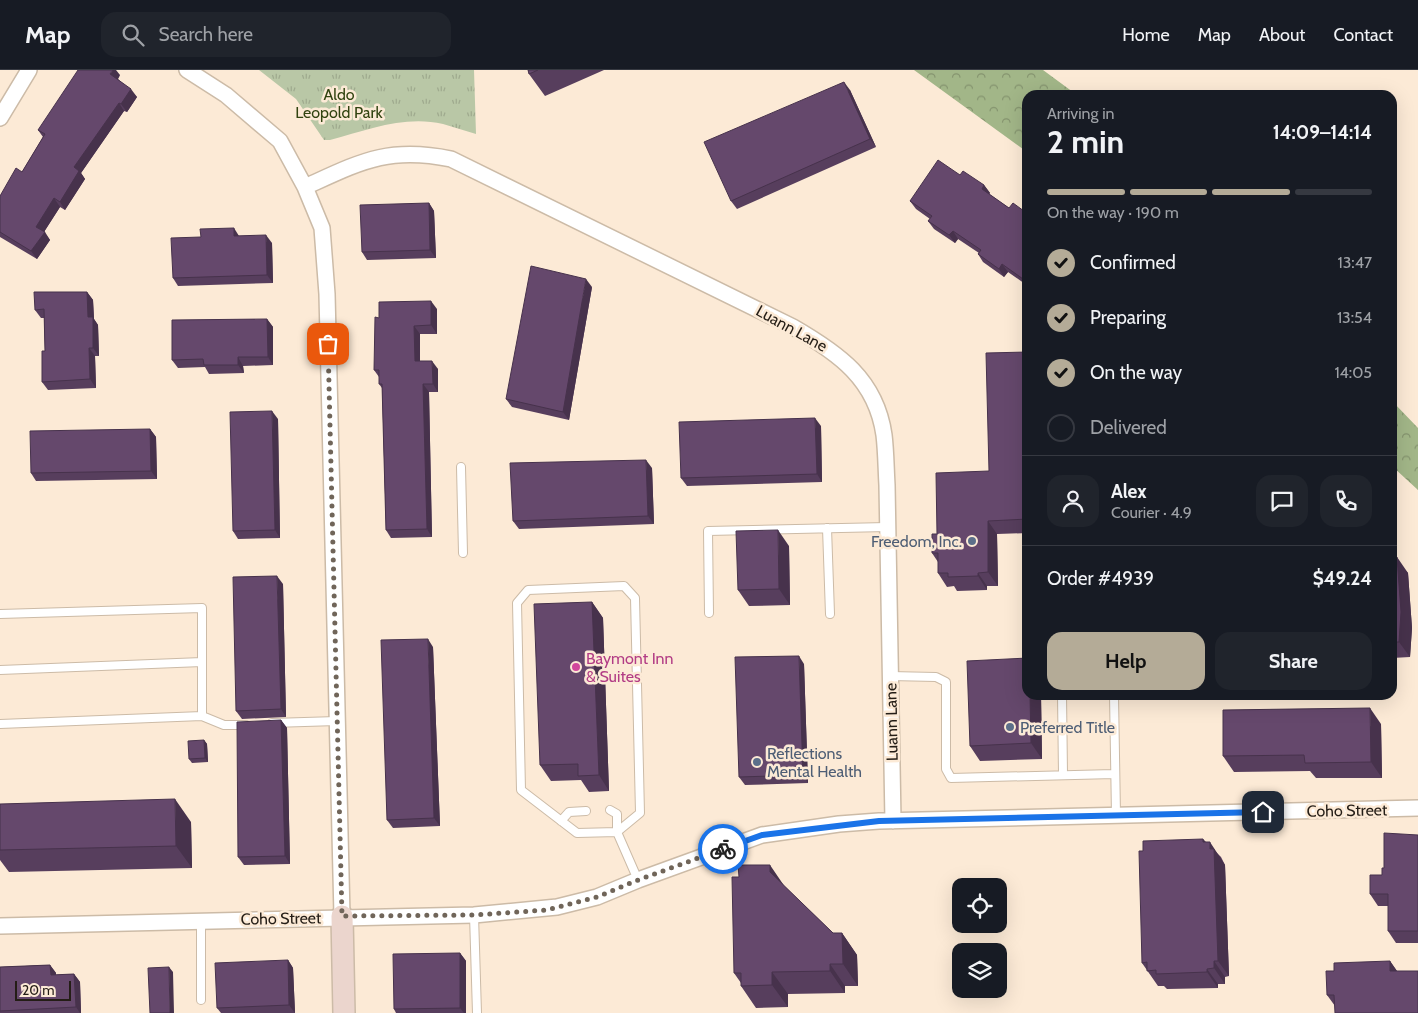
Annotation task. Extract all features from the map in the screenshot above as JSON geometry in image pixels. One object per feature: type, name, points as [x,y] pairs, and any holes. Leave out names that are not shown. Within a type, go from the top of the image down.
[{"type":"street","points":[[0,118],[29,70]]},
{"type":"street","points":[[187,70],[226,95],[280,141],[305,187],[322,228],[326,270],[344,1013]]},
{"type":"street","name":"Luann Lane","points":[[305,187],[367,160],[400,153],[428,154],[451,158],[800,331],[831,349],[848,364],[862,381],[875,405],[884,434],[893,821]]},
{"type":"street","name":"Coho Street","points":[[0,926],[201,919],[474,915],[547,910],[597,897],[762,835],[839,824],[893,821],[1418,808]]},
{"type":"lane","points":[[461,466],[463,553]]},
{"type":"lane","points":[[710,613],[708,531],[887,527]]},
{"type":"lane","points":[[827,528],[830,614]]},
{"type":"lane","points":[[624,586],[635,598],[640,812],[617,832],[578,833],[520,790],[517,604],[528,590],[624,586]]},
{"type":"lane","points":[[0,614],[202,608],[202,716]]},
{"type":"lane","points":[[0,670],[202,662]]},
{"type":"lane","points":[[890,676],[936,676],[946,682],[946,769],[951,778],[1114,774]]},
{"type":"lane","points":[[1062,700],[1063,774]]},
{"type":"lane","points":[[1114,700],[1116,816]]},
{"type":"lane","points":[[0,724],[202,716],[224,726],[252,724]]},
{"type":"lane","points":[[262,724],[337,721]]},
{"type":"lane","points":[[610,810],[617,814],[617,832],[638,880]]},
{"type":"lane","points":[[561,821],[569,812],[586,811]]},
{"type":"lane","points":[[474,915],[477,1013]]},
{"type":"lane","points":[[201,919],[201,1000]]},
{"type":"green space","name":"Aldo Leopold Park","points":[[259,70],[474,70],[476,134],[443,124],[415,121],[400,122],[324,140],[296,99]]},
{"type":"green space","points":[[914,70],[1043,70],[1070,90],[1022,90],[1022,148]]},
{"type":"green space","points":[[1397,406],[1418,428],[1418,490],[1397,471]]},
{"type":"building","points":[[78,70],[113,70],[110,74],[131,89],[74,167],[79,171],[60,202],[54,198],[36,227],[45,232],[31,251],[0,232],[0,196],[16,168],[22,172],[45,134],[38,130]]},
{"type":"building","points":[[528,70],[538,70],[529,74]]},
{"type":"building","points":[[844,82],[870,139],[731,201],[704,142]]},
{"type":"building","points":[[938,160],[960,175],[963,171],[984,185],[982,189],[1009,208],[1013,203],[1022,210],[1022,278],[1002,264],[999,269],[978,254],[981,250],[953,231],[949,235],[928,221],[932,216],[910,201]]},
{"type":"building","points":[[429,203],[430,250],[362,252],[360,205]]},
{"type":"building","points":[[234,228],[234,236],[266,235],[267,275],[173,278],[171,238],[201,237],[200,229]]},
{"type":"building","points":[[531,266],[586,279],[563,412],[506,399]]},
{"type":"building","points":[[34,292],[87,292],[88,317],[93,317],[93,348],[89,348],[90,379],[42,382],[42,351],[45,351],[44,309],[35,310]]},
{"type":"building","points":[[431,301],[431,325],[414,326],[415,361],[432,361],[433,384],[423,384],[427,529],[386,530],[382,384],[379,384],[379,370],[374,370],[375,317],[379,318],[379,302]]},
{"type":"building","points":[[267,319],[268,357],[238,357],[238,365],[204,365],[203,359],[172,360],[172,320]]},
{"type":"building","points":[[1022,352],[1022,519],[988,521],[988,572],[978,573],[978,576],[948,577],[948,573],[938,573],[938,553],[932,553],[932,534],[937,534],[936,473],[989,471],[986,353]]},
{"type":"building","points":[[272,411],[275,530],[233,531],[230,412]]},
{"type":"building","points":[[815,418],[817,474],[681,478],[679,422]]},
{"type":"building","points":[[150,429],[151,471],[31,473],[30,431]]},
{"type":"building","points":[[646,460],[648,516],[513,521],[510,463]]},
{"type":"building","points":[[778,530],[779,589],[738,590],[736,531]]},
{"type":"building","points":[[1397,557],[1401,612],[1399,642],[1397,642]]},
{"type":"building","points":[[277,576],[281,709],[236,711],[233,577]]},
{"type":"building","name":"Baymont Inn & Suites","points":[[592,602],[599,775],[578,776],[578,764],[540,765],[534,604]]},
{"type":"building","points":[[428,639],[434,818],[387,820],[381,640]]},
{"type":"building","points":[[799,656],[803,775],[739,777],[735,657]]},
{"type":"building","name":"Preferred Title","points":[[1022,658],[1022,700],[1030,700],[1031,743],[970,746],[967,661]]},
{"type":"building","points":[[1370,708],[1371,762],[1305,763],[1304,755],[1223,756],[1223,710]]},
{"type":"building","points":[[281,720],[285,856],[238,857],[237,722]]},
{"type":"building","points":[[204,740],[205,758],[189,759],[188,741]]},
{"type":"building","points":[[175,799],[176,846],[0,850],[0,804]]},
{"type":"building","points":[[1384,833],[1418,835],[1418,931],[1388,931],[1388,894],[1370,894],[1370,875],[1382,875],[1382,868],[1384,868]]},
{"type":"building","points":[[1203,839],[1203,842],[1210,842],[1210,849],[1214,849],[1218,961],[1214,961],[1214,968],[1207,969],[1207,972],[1156,974],[1156,970],[1147,971],[1147,962],[1142,963],[1139,851],[1143,851],[1143,841]]},
{"type":"building","points":[[738,865],[770,865],[770,872],[833,933],[842,933],[843,964],[830,964],[830,971],[772,972],[772,985],[741,986],[741,973],[734,973],[732,877],[739,877]]},
{"type":"building","points":[[460,953],[460,1008],[394,1009],[393,954]]},
{"type":"building","points":[[288,960],[289,1005],[217,1008],[215,963]]},
{"type":"building","points":[[1390,961],[1390,971],[1418,971],[1418,1013],[1335,1013],[1334,995],[1327,995],[1326,971],[1334,971],[1334,963]]},
{"type":"building","points":[[50,965],[51,975],[74,974],[76,1007],[0,1011],[0,967]]},
{"type":"building","points":[[169,967],[170,1013],[150,1013],[148,968]]},
{"type":"way so far","points":[[328,344],[342,916],[474,915],[547,910],[597,897],[723,849]]},
{"type":"place","name":"Freedom, Inc.","points":[[972,541]]},
{"type":"place","name":"Baymont Inn & Suites","points":[[576,667]]},
{"type":"place","name":"Preferred Title","points":[[1010,727]]},
{"type":"place","name":"Reflections Mental Health","points":[[757,762]]},
{"type":"route","points":[[723,849],[762,835],[839,824],[879,821],[1263,812]]}]
